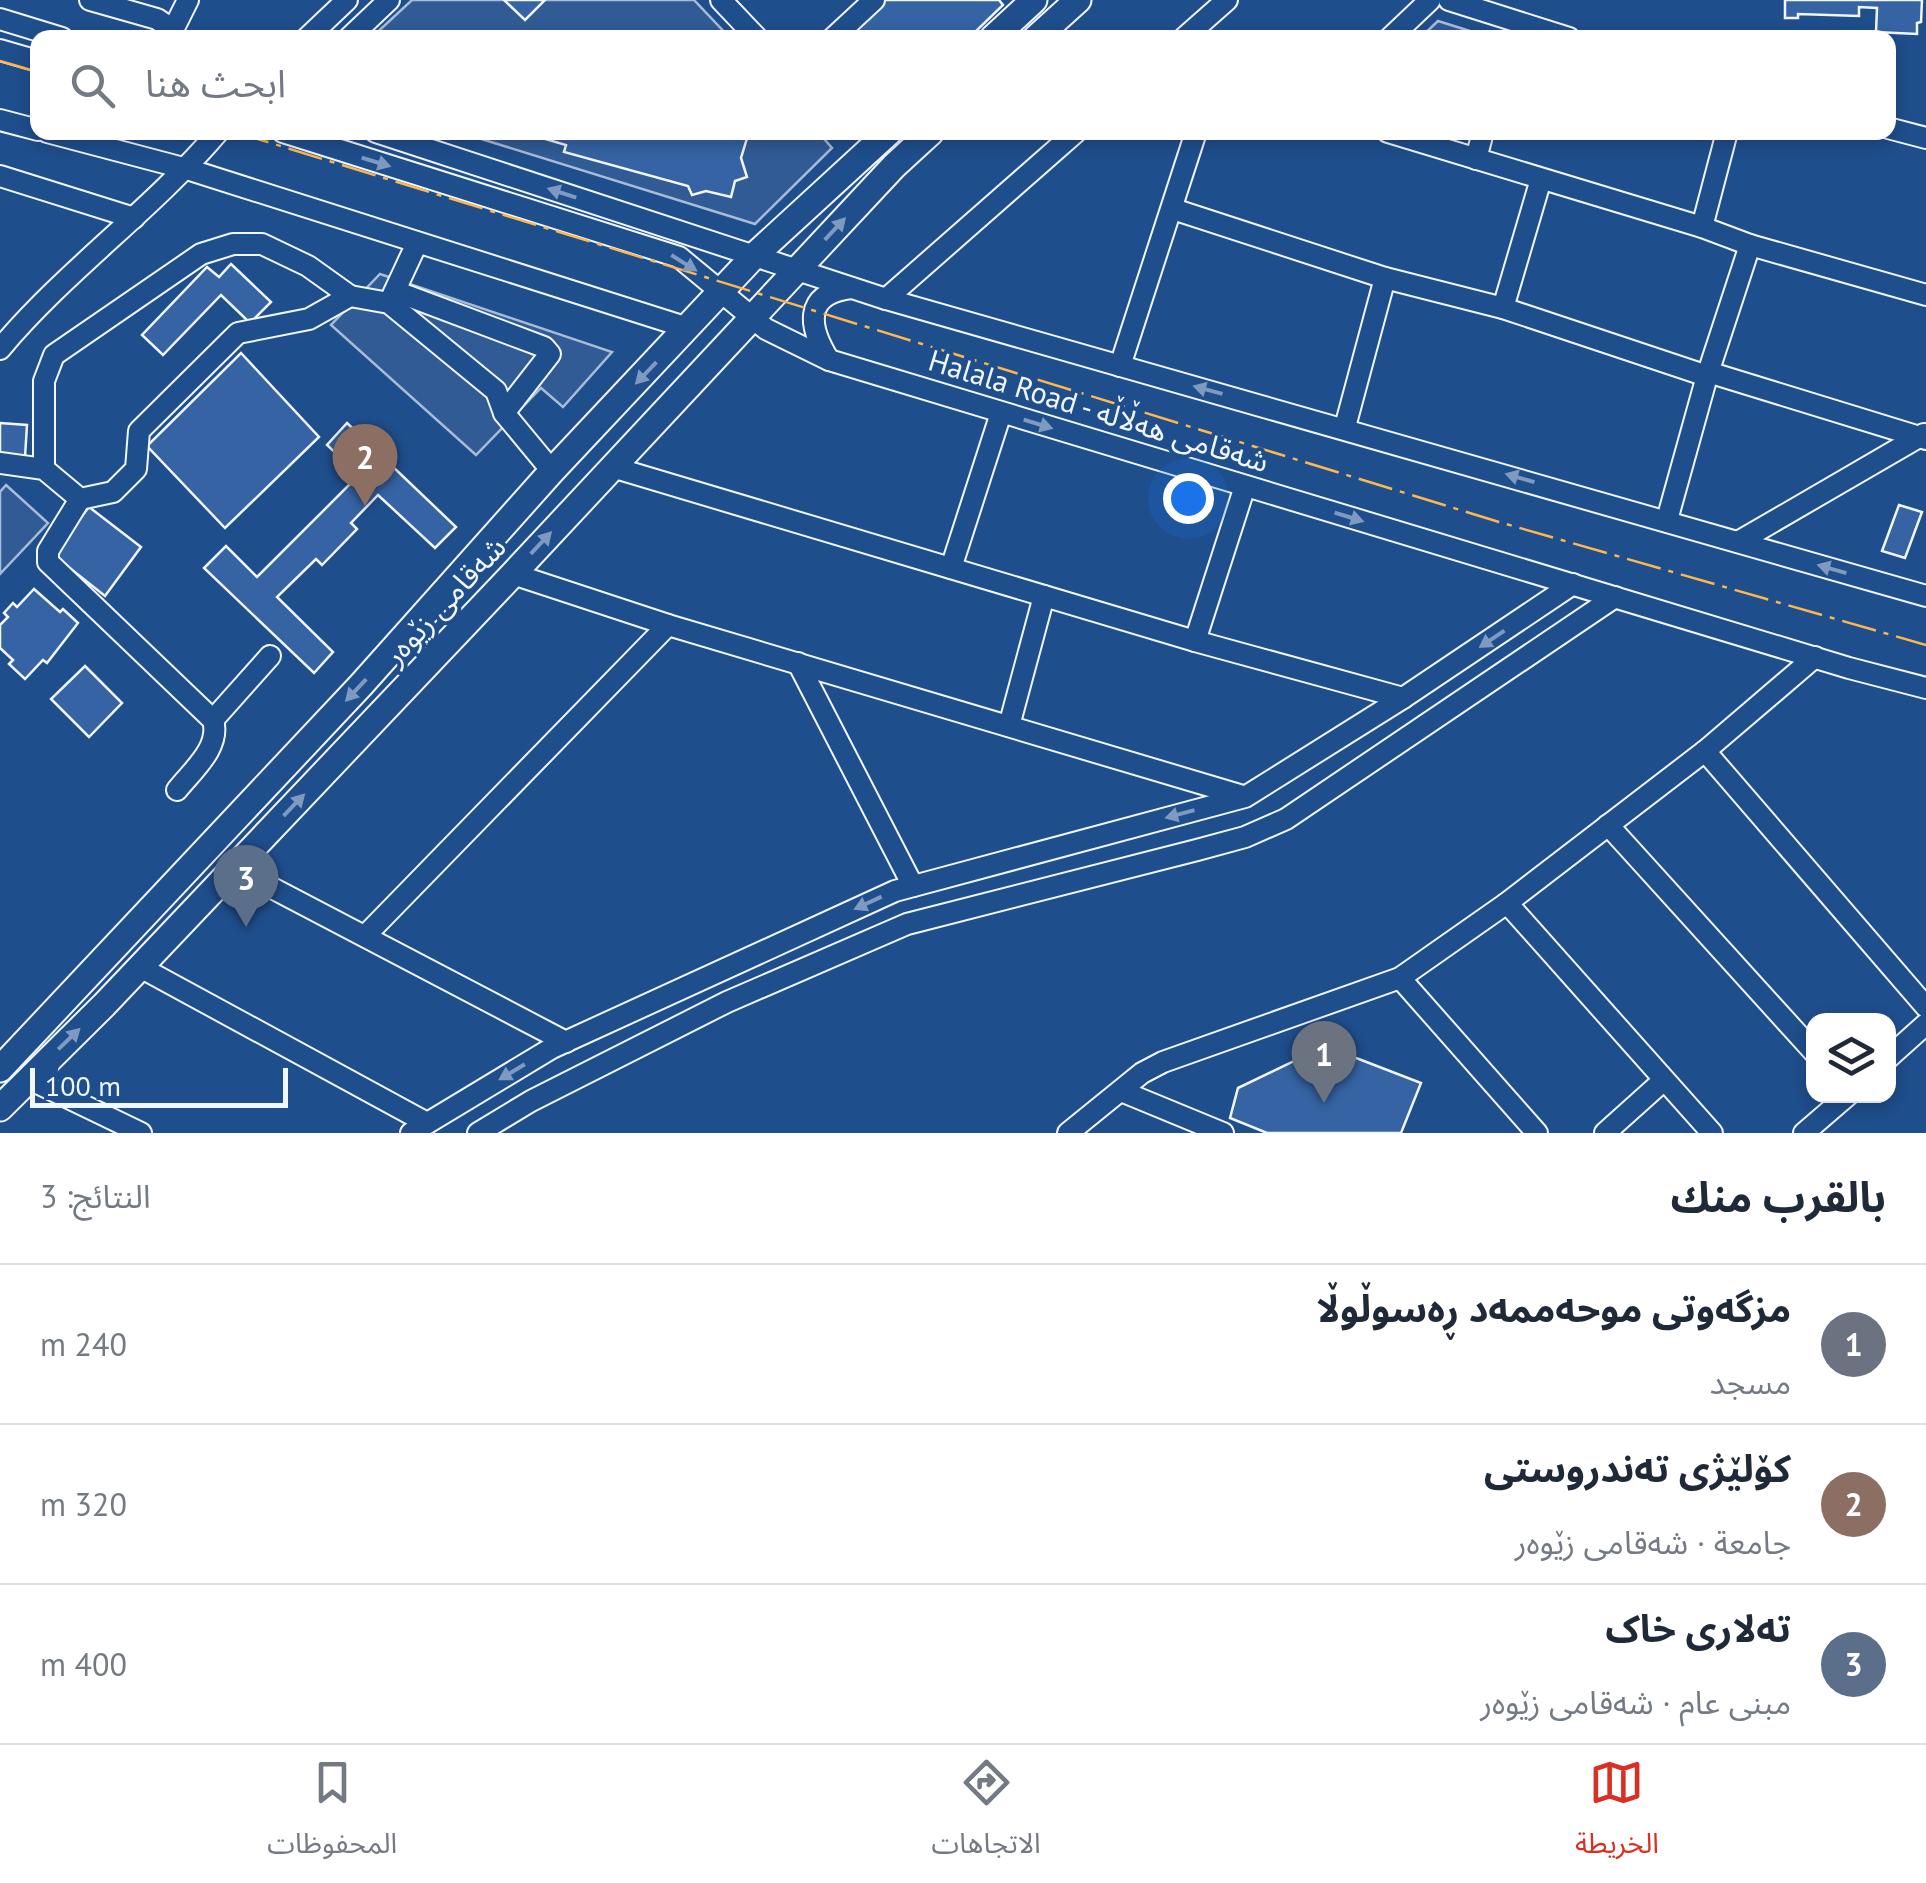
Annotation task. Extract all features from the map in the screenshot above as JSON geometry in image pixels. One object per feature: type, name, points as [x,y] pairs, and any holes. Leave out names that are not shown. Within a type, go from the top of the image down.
[{"type":"main road","points":[[1045,30],[1078,0]]},
{"type":"main road","points":[[1000,30],[1025,3]]},
{"type":"main road","name":"شەقامی زێوەر","points":[[0,1069],[361,685],[552,470],[755,255],[872,140]]},
{"type":"main road","name":"شەقامی زێوەر","points":[[0,1108],[140,967],[922,140]]},
{"type":"street","points":[[90,0],[158,19],[169,30]]},
{"type":"street","points":[[175,30],[188,0]]},
{"type":"street","points":[[358,30],[389,0]]},
{"type":"street","points":[[722,0],[750,30]]},
{"type":"street","points":[[842,30],[874,0]]},
{"type":"street","points":[[1193,30],[1227,0]]},
{"type":"street","points":[[1398,30],[1430,0]]},
{"type":"street","points":[[1449,0],[1514,30]]},
{"type":"street","points":[[313,30],[334,3]]},
{"type":"street","points":[[0,19],[36,30]]},
{"type":"street","points":[[0,50],[30,59]]},
{"type":"street","points":[[0,120],[30,128]]},
{"type":"street","points":[[1896,130],[1926,138]]},
{"type":"street","points":[[77,140],[187,169],[688,328]]},
{"type":"street","points":[[0,349],[28,316],[187,169],[211,140]]},
{"type":"street","name":"Halala Road - شەقامی هەڵاڵە","points":[[307,140],[679,257],[782,340],[829,360],[1926,688]]},
{"type":"street","name":"Halala Road - شەقامی هەڵاڵە","points":[[401,140],[886,298],[1926,596]]},
{"type":"street","points":[[886,298],[1067,140]]},
{"type":"street","points":[[1120,366],[1194,140]]},
{"type":"street","points":[[1414,140],[1750,245],[1926,295]]},
{"type":"street","points":[[1476,159],[1482,140]]},
{"type":"street","points":[[1702,227],[1725,140]]},
{"type":"street","points":[[0,176],[134,218]]},
{"type":"street","points":[[1503,308],[1541,178]]},
{"type":"street","points":[[1173,210],[1385,278],[1503,308],[1707,374],[1923,436]]},
{"type":"street","points":[[392,297],[417,243]]},
{"type":"street","points":[[44,469],[44,381],[54,355],[202,254],[233,244],[262,244],[308,266],[350,296]]},
{"type":"street","points":[[1667,520],[1707,374],[1750,245]]},
{"type":"street","points":[[1344,428],[1385,278]]},
{"type":"street","points":[[829,360],[814,336],[812,317],[820,300],[835,290],[853,288]]},
{"type":"street","points":[[178,790],[212,746],[217,732],[213,720],[48,562],[48,551],[80,499],[113,492],[136,469],[139,431],[238,333],[308,319],[350,296],[392,297],[544,347],[550,354],[504,413]]},
{"type":"street","points":[[392,297],[496,391],[504,413],[552,470]]},
{"type":"street","points":[[950,568],[1001,413]]},
{"type":"street","points":[[1738,542],[1923,436]]},
{"type":"street","points":[[0,463],[44,469],[80,499]]},
{"type":"street","points":[[612,468],[1194,641],[1402,698]]},
{"type":"street","points":[[1194,641],[1245,486]]},
{"type":"street","points":[[513,574],[668,625],[1245,797]]},
{"type":"street","points":[[140,967],[418,1128],[566,1042],[895,891],[1245,797],[1573,584]]},
{"type":"street","points":[[1008,726],[1044,596]]},
{"type":"street","points":[[478,1133],[727,1002],[907,924],[1197,850],[1286,819],[1615,597]]},
{"type":"street","points":[[365,936],[668,625]]},
{"type":"street","points":[[213,720],[270,656]]},
{"type":"street","points":[[1068,1133],[1142,1072],[1163,1062],[1400,978],[1507,903],[1705,751],[1816,657]]},
{"type":"street","points":[[798,663],[913,886]]},
{"type":"street","points":[[1705,751],[1926,1007]]},
{"type":"street","points":[[1608,825],[1806,1043]]},
{"type":"street","points":[[234,868],[566,1042]]},
{"type":"street","points":[[1507,903],[1712,1133]]},
{"type":"street","points":[[716,973],[727,1002]]},
{"type":"street","points":[[1400,978],[1537,1133]]},
{"type":"street","points":[[1896,1051],[1926,1024]]},
{"type":"street","points":[[28,1078],[141,1133]]},
{"type":"street","points":[[1604,1133],[1664,1080]]},
{"type":"street","points":[[1121,1091],[1223,1133]]},
{"type":"street","points":[[1808,1132],[1839,1103]]},
{"type":"shaded area","points":[[412,0],[694,0],[722,30],[380,30]]},
{"type":"shaded area","points":[[1438,21],[1467,30],[1428,30]]},
{"type":"shaded area","points":[[485,140],[825,140],[832,148],[755,224]]},
{"type":"shaded area","points":[[380,274],[612,352],[563,407],[541,388],[476,455],[331,325]]},
{"type":"shaded area","points":[[6,485],[48,523],[0,574],[0,492]]},
{"type":"building","points":[[504,0],[545,0],[525,20]]},
{"type":"building","points":[[883,0],[999,0],[1003,5],[977,30],[851,30]]},
{"type":"building","points":[[1785,0],[1922,0],[1917,34],[1876,30],[1877,8],[1859,7],[1859,16],[1798,14],[1798,18],[1785,18]]},
{"type":"building","points":[[549,140],[746,140],[741,158],[747,177],[735,181],[731,197],[706,191],[692,195],[688,186],[564,152],[566,145]]},
{"type":"building","points":[[231,264],[271,302],[250,323],[221,295],[163,355],[142,335],[207,267],[219,277]]},
{"type":"building","points":[[241,353],[319,437],[225,528],[147,446]]},
{"type":"building","points":[[0,423],[27,425],[25,457],[0,456]]},
{"type":"building","points":[[347,423],[456,527],[435,548],[378,495],[351,523],[357,529],[322,565],[316,559],[277,597],[333,652],[314,673],[204,568],[226,546],[257,577],[359,475],[327,445]]},
{"type":"building","points":[[1899,505],[1922,512],[1905,558],[1882,551]]},
{"type":"building","points":[[89,507],[141,547],[105,596],[52,554]]},
{"type":"building","points":[[34,589],[78,623],[47,663],[43,660],[25,679],[9,664],[13,660],[0,648],[0,625],[13,603],[17,607]]},
{"type":"building","points":[[85,666],[122,703],[89,737],[51,699]]},
{"type":"building","points":[[1325,1046],[1421,1083],[1401,1133],[1267,1133],[1230,1118],[1238,1088]]},
{"type":"power","points":[[0,61],[30,70]]},
{"type":"power","points":[[261,140],[1499,522],[1926,645]]},
{"type":"place","name":"کۆلێژی تەندروستی","points":[[365,506]]},
{"type":"place","name":"تەلاری خاک","points":[[246,927]]},
{"type":"place","name":"مزگەوتی موحەممەد ڕەسوڵوڵا","points":[[1324,1103]]}]
